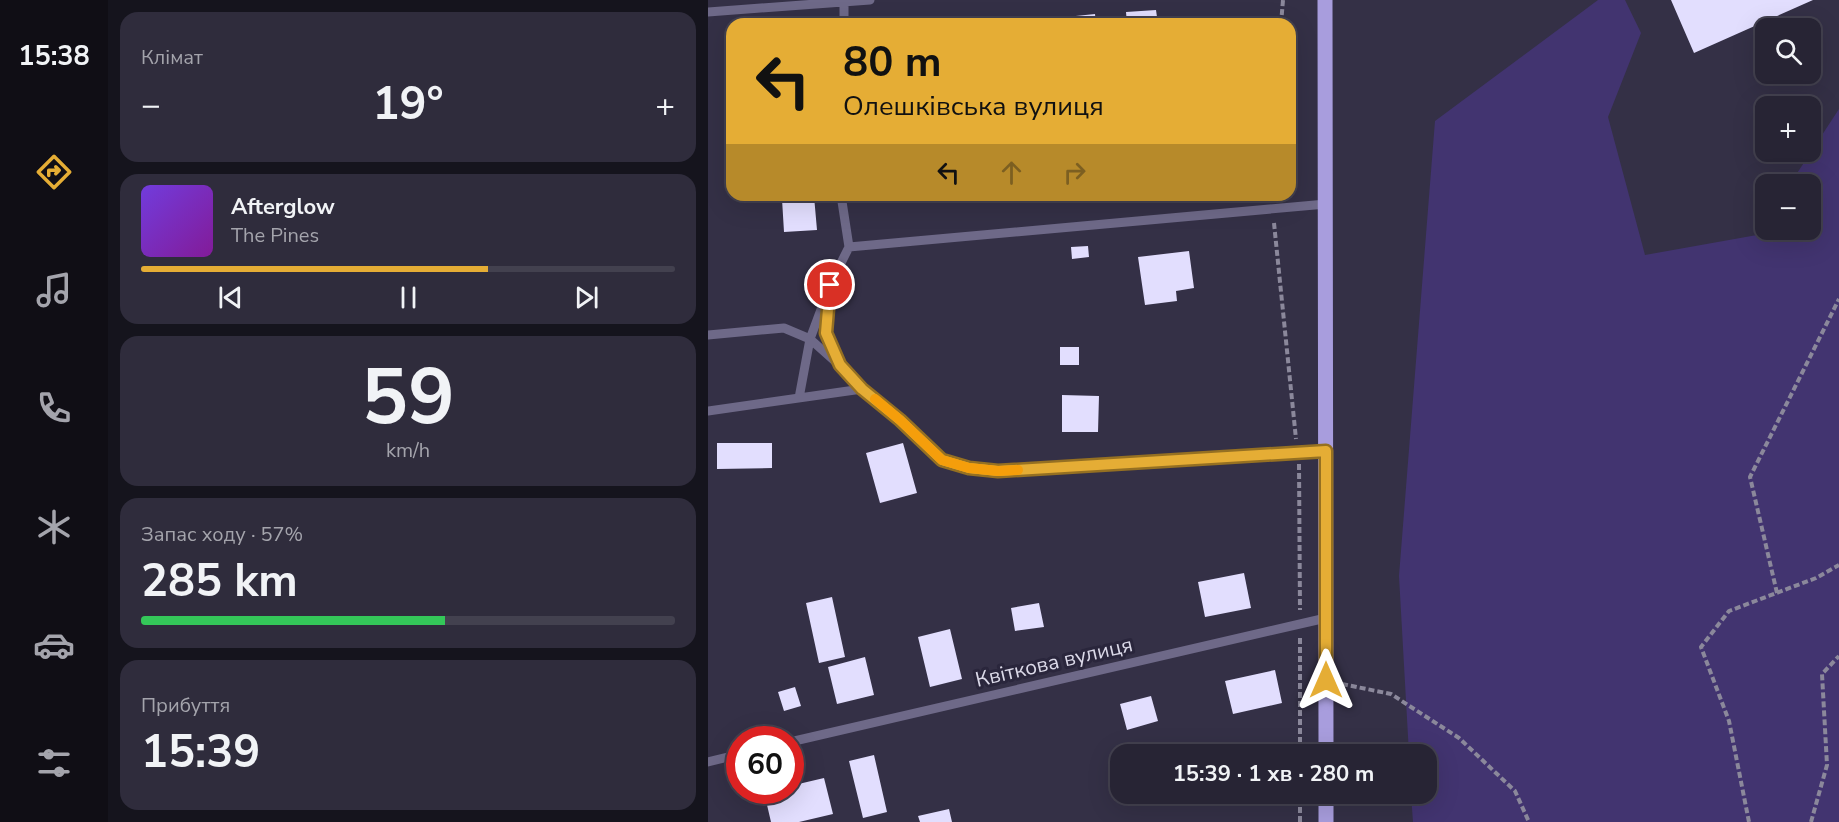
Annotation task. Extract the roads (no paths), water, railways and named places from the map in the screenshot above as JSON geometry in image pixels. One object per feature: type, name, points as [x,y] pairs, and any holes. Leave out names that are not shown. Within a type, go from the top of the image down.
[{"type":"main road","points":[[1325,0],[1326,744]]},
{"type":"main road","points":[[1326,804],[1326,822]]},
{"type":"lane","points":[[708,12],[870,0]]},
{"type":"lane","points":[[843,18],[844,1]]},
{"type":"lane","points":[[799,398],[810,339],[830,285],[849,247],[842,201]]},
{"type":"lane","points":[[849,247],[1326,204]]},
{"type":"lane","points":[[830,285],[826,333],[840,365]]},
{"type":"lane","points":[[708,335],[783,328],[810,339],[942,460],[969,468],[998,471],[1326,451]]},
{"type":"lane","points":[[708,411],[862,389]]},
{"type":"lane","name":"Квіткова вулиця","points":[[804,739],[1326,618]]},
{"type":"lane","points":[[708,762],[726,758]]}]
